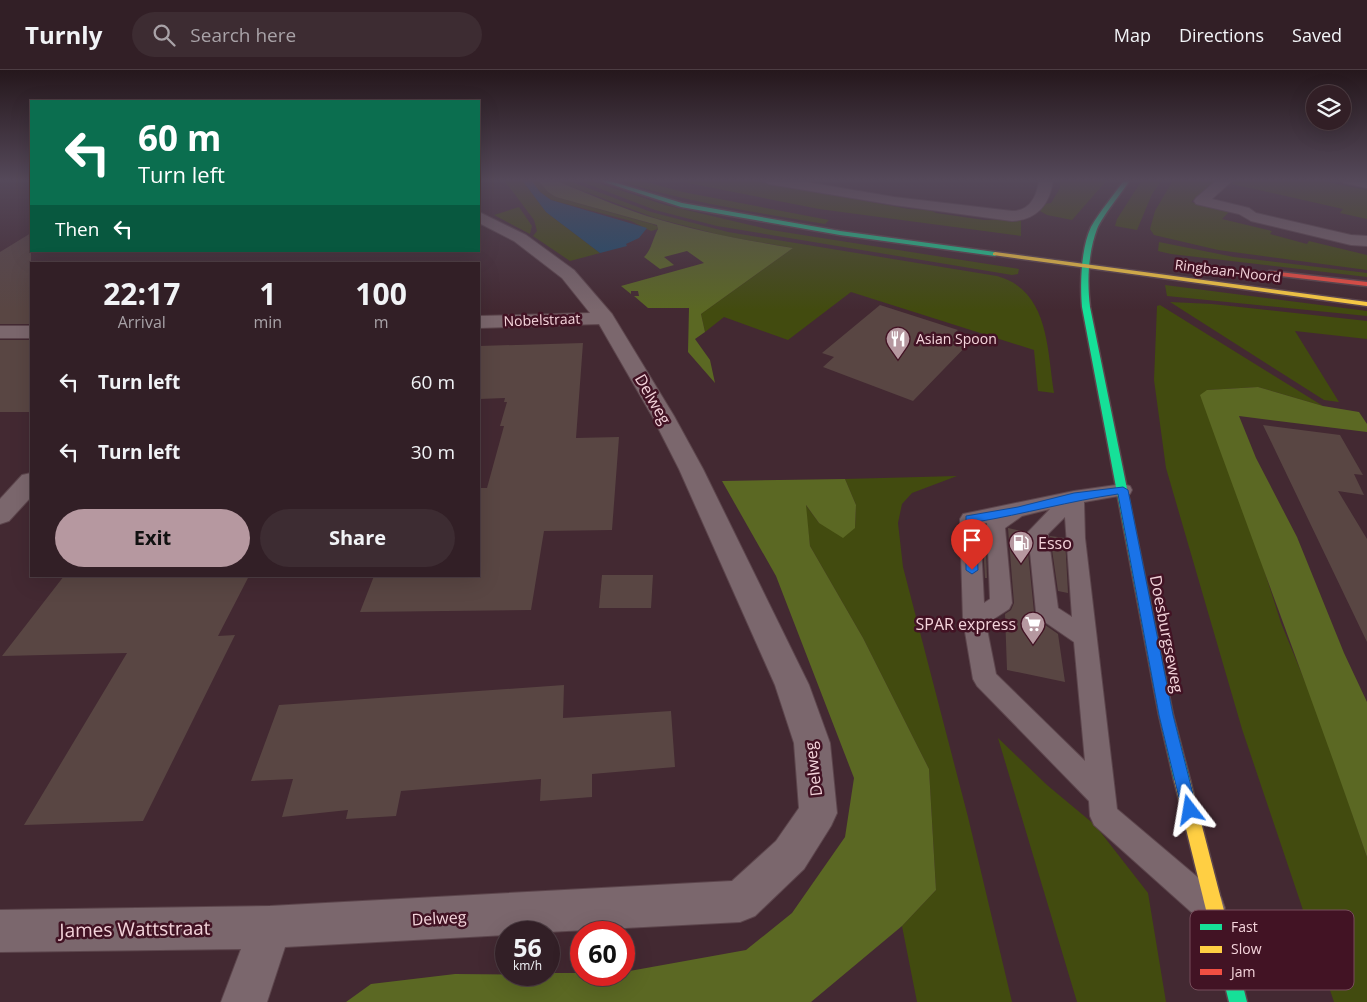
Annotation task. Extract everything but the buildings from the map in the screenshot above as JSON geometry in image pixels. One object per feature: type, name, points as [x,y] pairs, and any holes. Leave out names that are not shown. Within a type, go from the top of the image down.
[{"type":"main road","name":"Ringbaan-Noord","points":[[777,223],[1085,268],[1367,304]]},
{"type":"main road","name":"Doesburgseweg","points":[[1097,223],[1094,228],[1085,268],[1084,288],[1086,307],[1166,715],[1215,910]]},
{"type":"main road","name":"Ringbaan-Noord","points":[[1260,272],[1367,284]]},
{"type":"street","name":"Delweg","points":[[270,927],[740,902],[790,855],[818,813],[812,743],[792,685],[691,469],[663,416],[605,318],[568,274],[520,238],[492,223]]},
{"type":"street","points":[[1283,223],[1351,240],[1367,242]]},
{"type":"street","name":"Nobelstraat","points":[[480,322],[605,318]]},
{"type":"street","points":[[0,332],[30,332]]},
{"type":"street","points":[[0,515],[30,482]]},
{"type":"street","points":[[244,1002],[270,927]]},
{"type":"street","name":"James Wattstraat","points":[[0,930],[270,927]]},
{"type":"lane","points":[[1101,795],[985,679],[974,620],[970,519],[1018,511],[1074,496],[1123,490]]},
{"type":"lane","points":[[1074,496],[1074,538],[1087,639],[1104,816],[1213,910]]},
{"type":"lane","points":[[1074,496],[1038,532],[1047,612],[1087,639]]},
{"type":"green space","points":[[510,223],[530,223],[532,226],[530,234]]},
{"type":"green space","points":[[535,223],[561,223],[600,253],[570,261],[533,236],[537,231]]},
{"type":"green space","points":[[636,223],[650,223],[657,226],[658,229],[651,231]]},
{"type":"green space","points":[[652,223],[674,223],[793,248],[701,314],[705,332],[695,339],[710,360],[715,383],[688,352],[689,308],[648,308],[634,296],[639,296],[638,291],[631,291],[631,294],[621,286],[704,263],[687,251],[664,257],[674,265],[660,269],[644,257],[658,229],[657,225]]},
{"type":"green space","points":[[676,223],[695,223],[728,232],[997,276],[1014,283],[1027,294],[1036,308],[1042,323],[1047,340],[1054,393],[1038,391],[1034,350],[851,292],[788,340],[724,317],[705,332],[701,314],[793,248],[724,236]]},
{"type":"green space","points":[[707,223],[743,223],[771,230],[1019,269],[1018,274],[1012,275]]},
{"type":"green space","points":[[927,223],[1021,223],[1021,236]]},
{"type":"green space","points":[[1116,223],[1140,223],[1137,230],[1115,226]]},
{"type":"green space","points":[[1152,223],[1241,223],[1272,231],[1270,234],[1307,244],[1309,241],[1367,255],[1367,270],[1218,250],[1154,235],[1150,229]]},
{"type":"green space","points":[[1159,242],[1234,257],[1367,273],[1367,277],[1171,254],[1158,251]]},
{"type":"green space","points":[[1165,285],[1367,311],[1367,316],[1167,296]]},
{"type":"green space","points":[[1170,302],[1212,304],[1367,321],[1367,339],[1295,331],[1339,402],[1324,400]]},
{"type":"green space","points":[[1160,305],[1323,406],[1258,387],[1207,390],[1281,623],[1320,718],[1367,857],[1367,1002],[1334,1002],[1330,990],[1354,990],[1354,910],[1303,910],[1242,729],[1166,468],[1154,380],[1157,306]]},
{"type":"green space","points":[[1258,387],[1323,406],[1359,412],[1367,424],[1367,432],[1239,416],[1256,458],[1297,537],[1344,653],[1367,702],[1367,857],[1200,395],[1207,390]]},
{"type":"green space","points":[[957,476],[912,493],[902,504],[898,523],[903,567],[968,817],[1012,1002],[917,1002],[902,926],[936,890],[929,769],[863,638],[810,546],[805,504],[819,523],[855,528],[856,505],[845,479]]},
{"type":"green space","points":[[845,479],[856,505],[855,528],[843,538],[819,523],[806,505],[810,546],[863,638],[929,769],[936,890],[902,926],[811,1002],[346,1002],[371,984],[455,974],[495,974],[495,986],[560,986],[560,973],[570,973],[570,986],[635,986],[635,970],[746,950],[792,913],[845,837],[854,778],[776,576],[722,481]]},
{"type":"green space","points":[[998,738],[1047,785],[1095,825],[1148,893],[1166,1002],[1077,1002]]},
{"type":"water","points":[[561,223],[632,223],[647,228],[639,238],[626,244],[627,246],[600,253]]},
{"type":"traffic: fast","points":[[786,223],[840,233],[995,254]]},
{"type":"traffic: fast","points":[[1088,250],[1097,223]]},
{"type":"traffic: fast","points":[[1088,251],[1084,288],[1086,307],[1166,715],[1182,780]]},
{"type":"traffic: fast","points":[[1235,990],[1238,1002]]},
{"type":"traffic: slow","points":[[995,254],[1367,304]]},
{"type":"traffic: slow","points":[[1182,780],[1215,910]]},
{"type":"traffic: jam","points":[[1272,273],[1367,284]]},
{"type":"place","name":"Asian Spoon","points":[[898,360]]},
{"type":"place","name":"Esso","points":[[1021,564]]},
{"type":"place","name":"SPAR express","points":[[1033,645]]},
{"type":"route","points":[[972,570],[970,519],[1018,511],[1074,496],[1123,490],[1166,715],[1190,810]]}]
